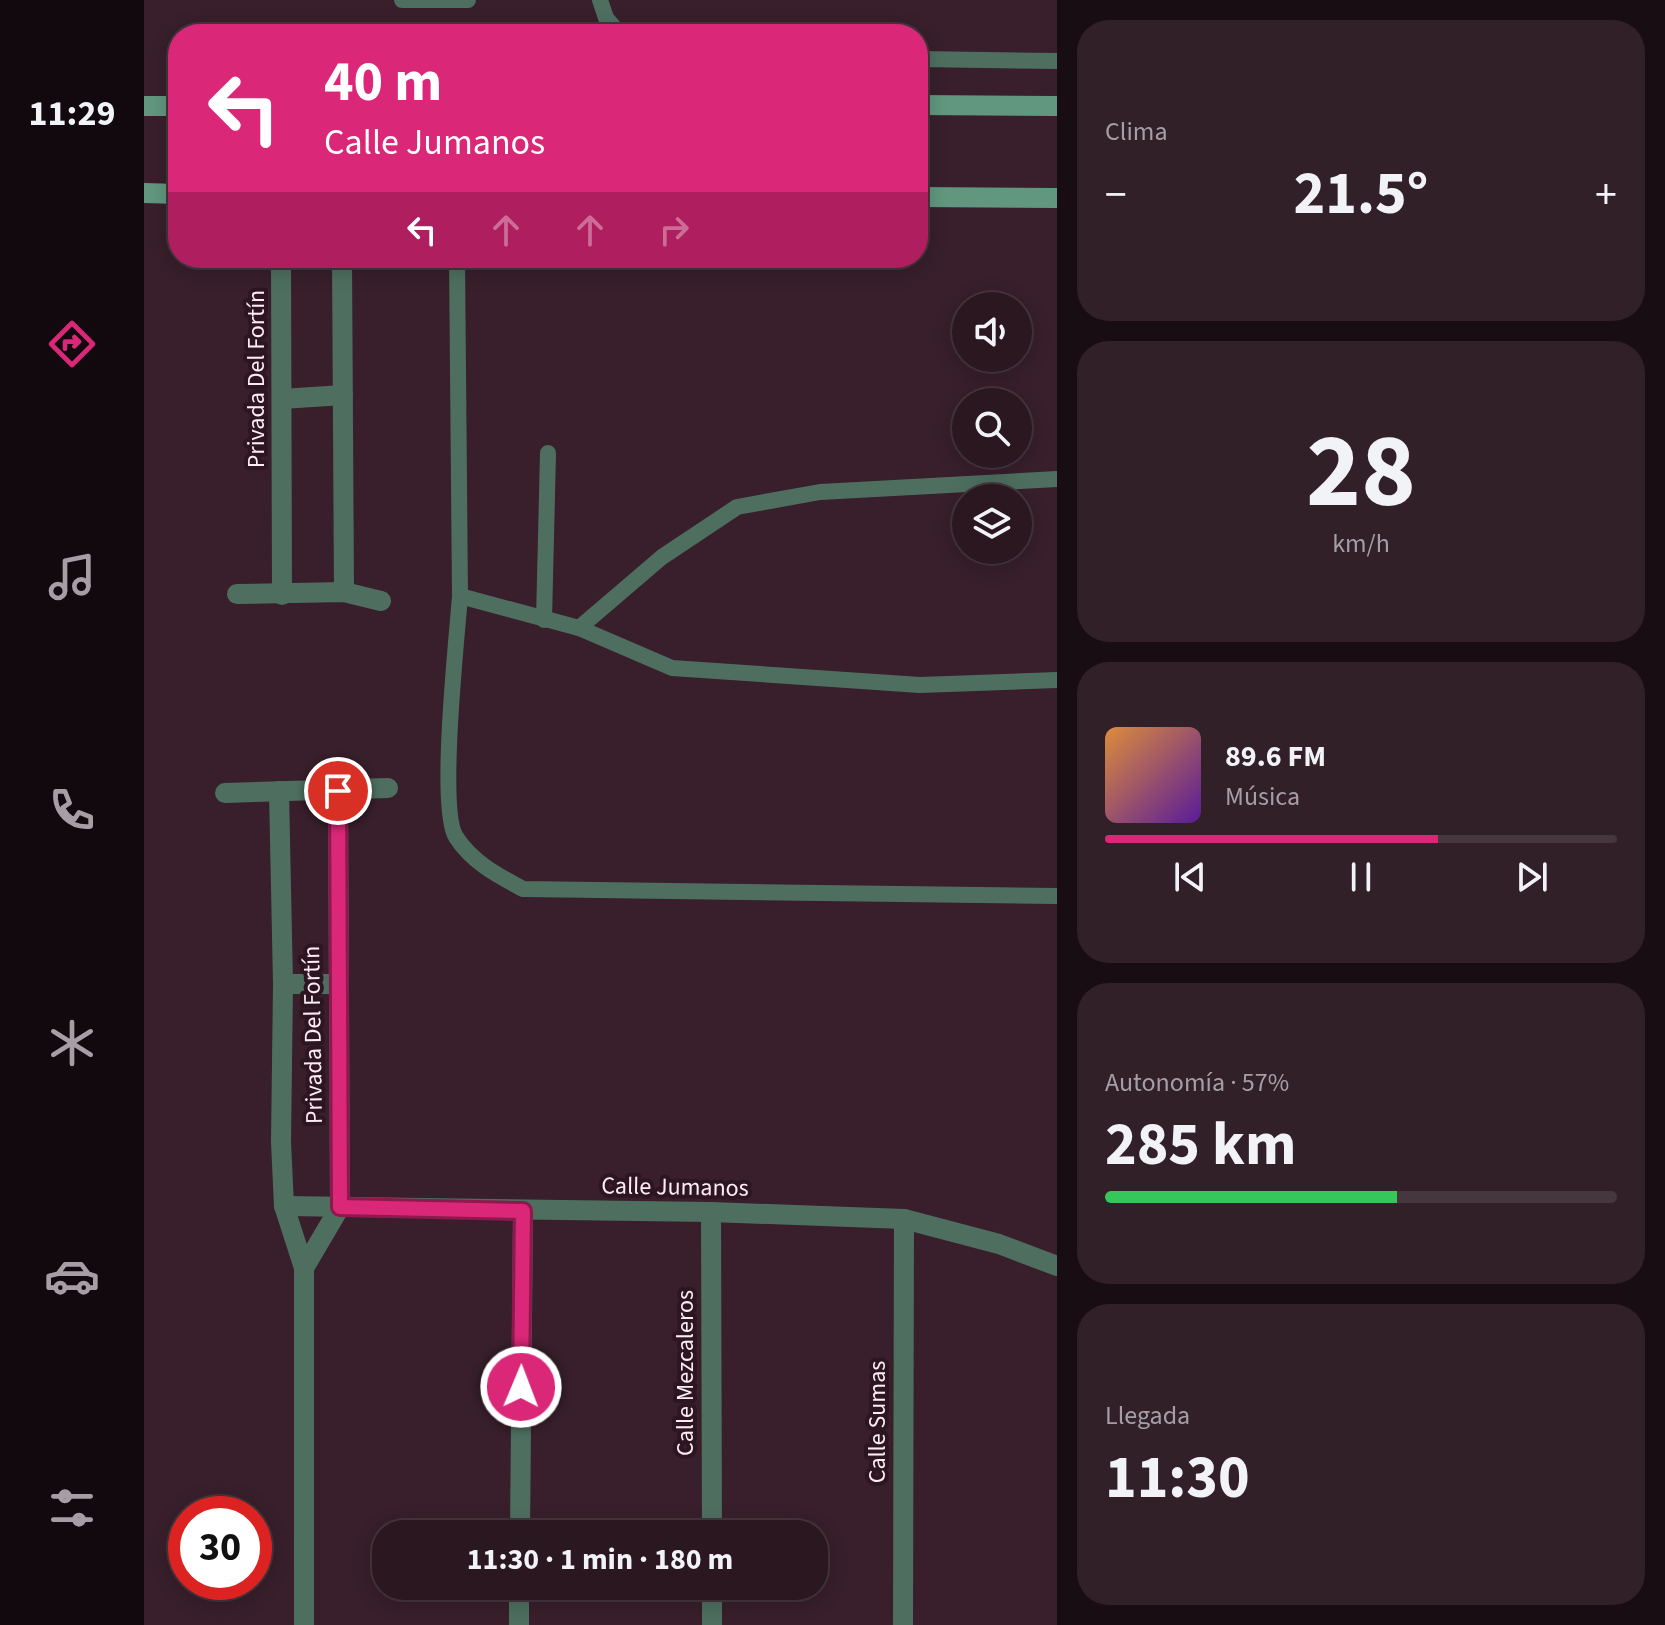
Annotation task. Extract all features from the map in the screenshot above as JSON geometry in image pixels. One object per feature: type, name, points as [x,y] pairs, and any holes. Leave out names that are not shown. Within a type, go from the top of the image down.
[{"type":"main road","points":[[928,105],[1057,106]]},
{"type":"main road","points":[[144,106],[168,106]]},
{"type":"main road","points":[[144,193],[168,194]]},
{"type":"main road","points":[[928,197],[1057,198]]},
{"type":"street","name":"Privada Del Fortín","points":[[281,268],[282,595]]},
{"type":"street","points":[[342,268],[344,592]]},
{"type":"street","points":[[282,399],[343,395]]},
{"type":"street","points":[[237,594],[344,592],[381,601]]},
{"type":"street","points":[[225,793],[388,788]]},
{"type":"street","name":"Privada Del Fortín","points":[[279,791],[284,1206],[304,1268],[304,1625]]},
{"type":"street","name":"Privada Del Fortín","points":[[338,791],[340,1207]]},
{"type":"street","points":[[283,984],[338,984]]},
{"type":"street","name":"Calle Jumanos","points":[[284,1206],[711,1212],[904,1219],[999,1244],[1057,1266]]},
{"type":"street","points":[[304,1268],[340,1207]]},
{"type":"street","points":[[520,1520],[523,1211]]},
{"type":"street","name":"Calle Mezcaleros","points":[[711,1212],[712,1520]]},
{"type":"street","name":"Calle Sumas","points":[[903,1625],[904,1219]]},
{"type":"street","points":[[519,1600],[519,1625]]},
{"type":"street","points":[[712,1600],[712,1625]]},
{"type":"lane","points":[[402,0],[468,0]]},
{"type":"lane","points":[[600,0],[611,24]]},
{"type":"lane","points":[[928,59],[1057,61]]},
{"type":"lane","points":[[457,268],[460,596],[448,793],[454,834],[483,868],[523,889],[1057,896]]},
{"type":"lane","points":[[544,620],[548,453]]},
{"type":"lane","points":[[579,628],[662,557],[737,507],[820,492],[1057,479]]},
{"type":"lane","points":[[460,596],[579,628],[672,668],[920,685],[1057,680]]},
{"type":"route","points":[[338,791],[340,1207],[523,1211],[521,1387]]}]
